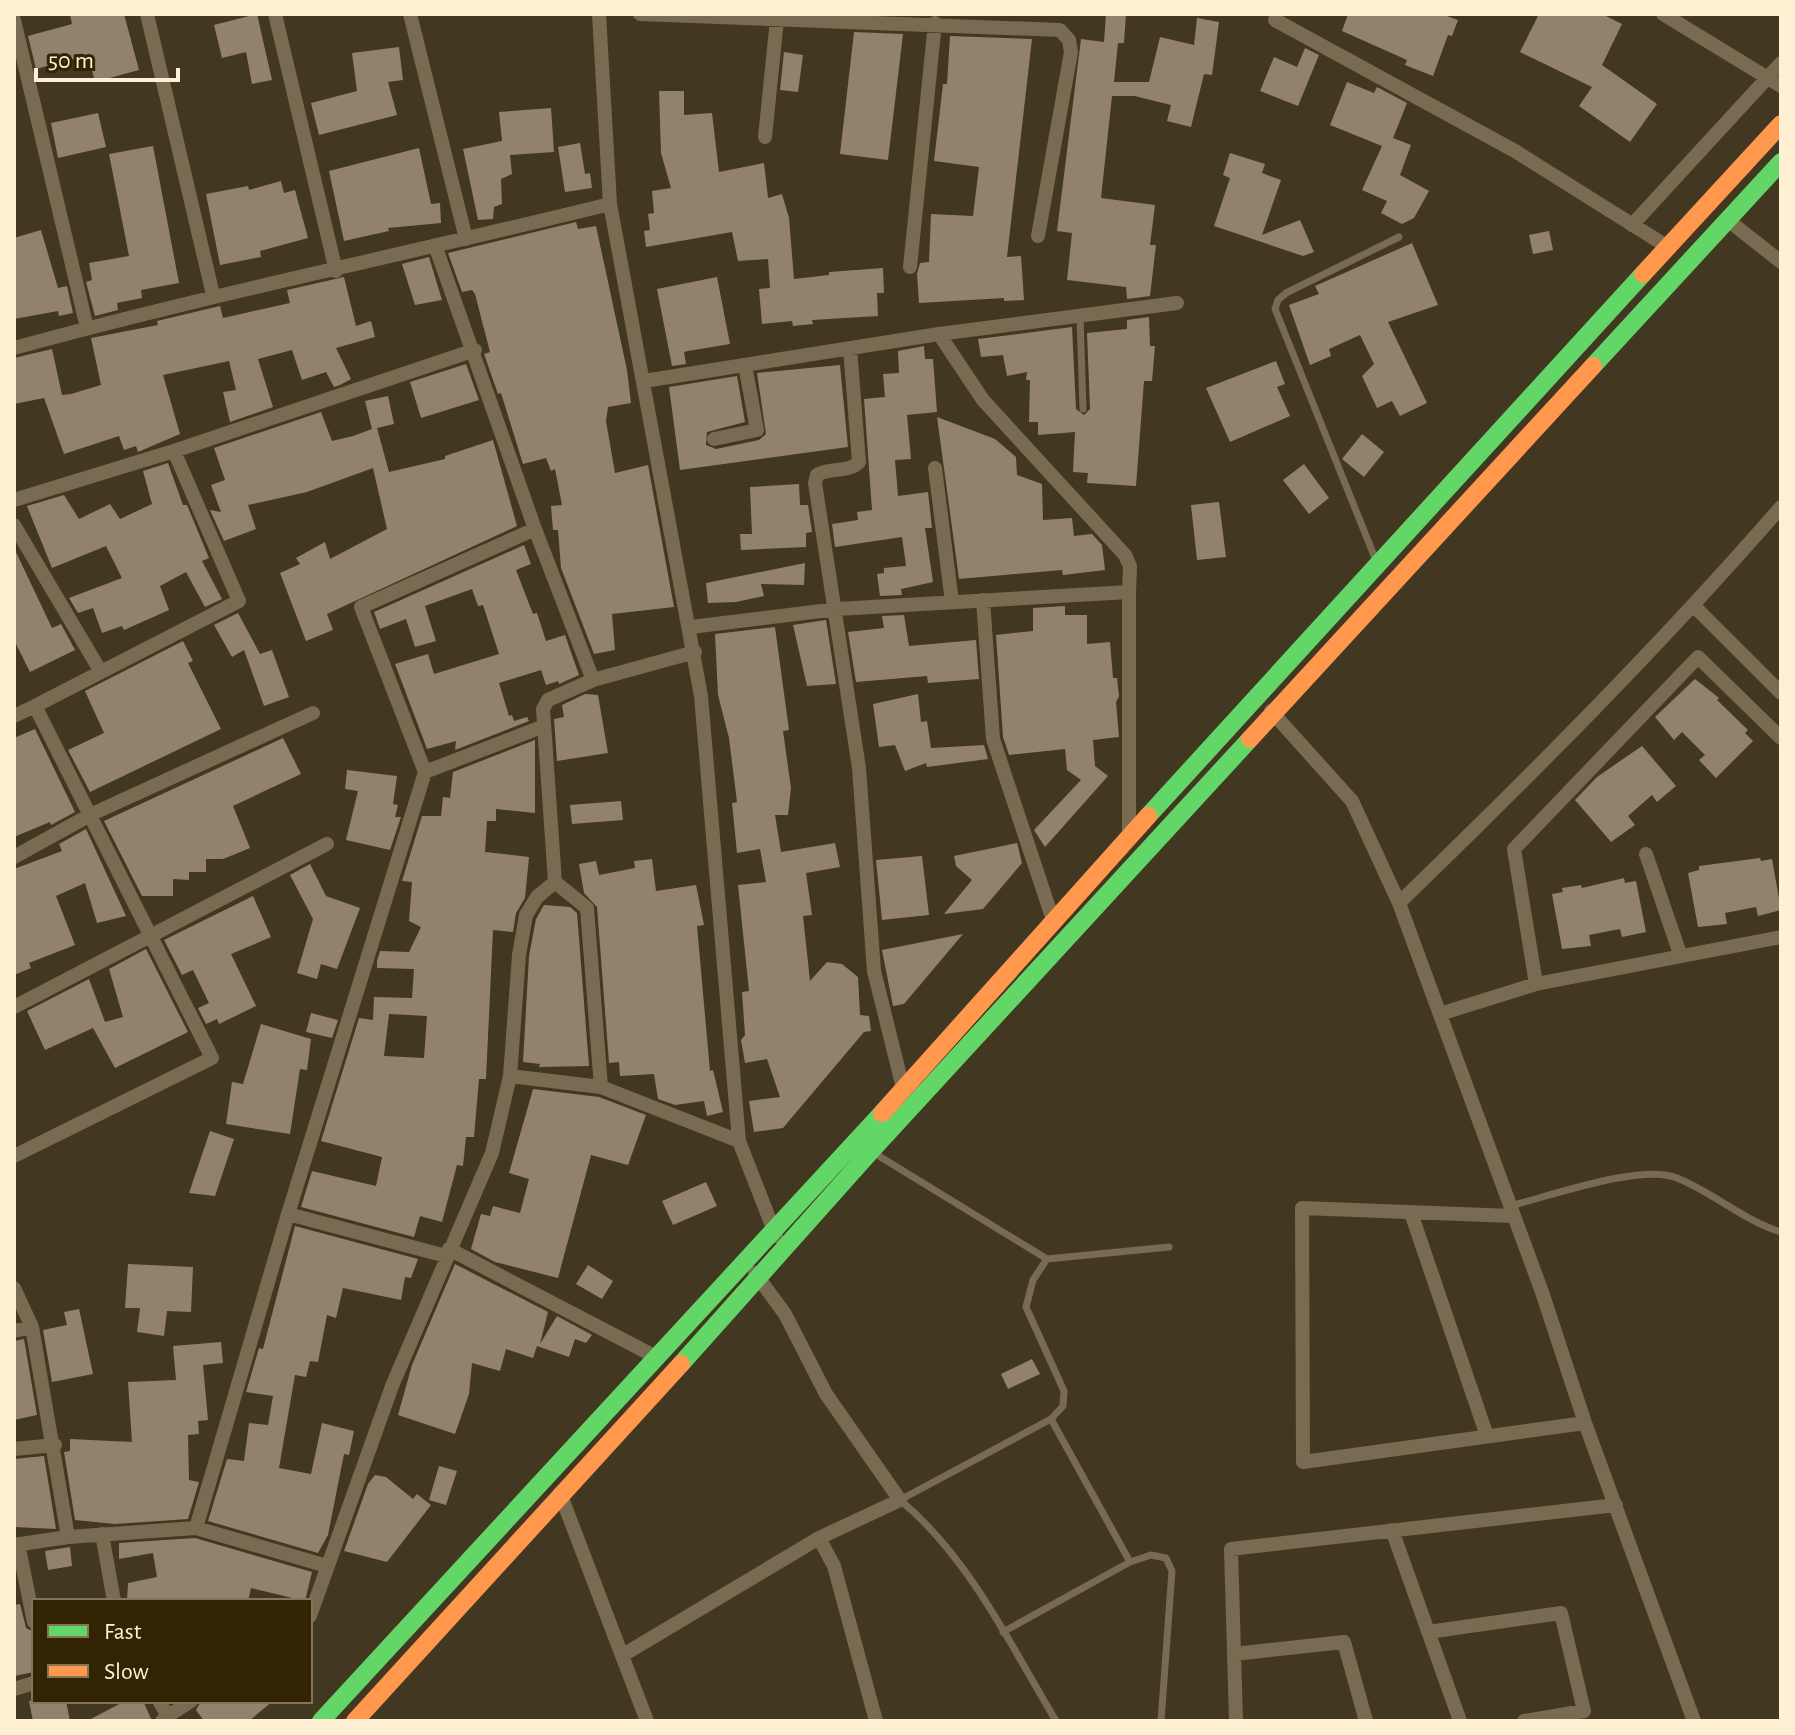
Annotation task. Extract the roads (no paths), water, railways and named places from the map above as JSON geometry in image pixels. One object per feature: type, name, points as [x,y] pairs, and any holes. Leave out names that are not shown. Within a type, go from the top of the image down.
[{"type":"main road","points":[[321,1721],[774,1232],[1053,920],[1781,124]]},
{"type":"main road","points":[[355,1721],[560,1493],[783,1253],[871,1151],[1781,162]]},
{"type":"street","points":[[147,14],[213,295]]},
{"type":"street","points":[[275,14],[336,271]]},
{"type":"street","points":[[410,14],[466,239]]},
{"type":"street","points":[[599,14],[610,204],[695,652],[739,1141],[783,1253]]},
{"type":"street","points":[[640,14],[913,18],[935,23],[1060,30],[1069,40],[1071,52],[1038,236]]},
{"type":"street","points":[[1663,14],[1774,82]]},
{"type":"street","points":[[765,137],[768,17]]},
{"type":"street","points":[[14,20],[87,328]]},
{"type":"street","points":[[1275,20],[1515,151],[1668,247]]},
{"type":"street","points":[[910,267],[914,200],[935,23]]},
{"type":"street","points":[[1632,225],[1774,82],[1781,63]]},
{"type":"street","points":[[14,348],[213,295],[336,271],[610,204]]},
{"type":"street","points":[[1729,221],[1781,262]]},
{"type":"street","points":[[436,248],[475,350],[535,529],[593,680]]},
{"type":"street","points":[[644,381],[939,334],[1177,303]]},
{"type":"street","points":[[939,334],[983,400],[1125,555],[1130,566],[1129,837]]},
{"type":"street","points":[[850,348],[859,462],[853,468],[824,470],[817,475],[815,483],[837,609],[859,768],[874,971],[903,1088]]},
{"type":"street","points":[[14,500],[174,451],[475,350]]},
{"type":"street","points":[[714,439],[757,430],[745,365]]},
{"type":"street","points":[[14,716],[239,601],[174,451]]},
{"type":"street","points":[[935,468],[952,602]]},
{"type":"street","points":[[1399,903],[1568,739],[1694,606],[1781,507]]},
{"type":"street","points":[[14,525],[101,672]]},
{"type":"street","points":[[196,1528],[288,1214],[425,772],[361,607],[535,529]]},
{"type":"street","points":[[691,627],[837,609],[1129,592]]},
{"type":"street","points":[[983,600],[993,739],[1053,920]]},
{"type":"street","points":[[1694,606],[1781,693]]},
{"type":"street","points":[[601,1087],[587,908],[555,882],[543,709],[548,700],[593,680],[695,652]]},
{"type":"street","points":[[1536,984],[1514,849],[1698,657],[1781,738]]},
{"type":"street","points":[[1256,697],[1352,801],[1399,903],[1694,1721]]},
{"type":"street","points":[[14,1156],[212,1058],[92,814],[35,706]]},
{"type":"street","points":[[14,857],[92,814],[313,713]]},
{"type":"street","points":[[425,772],[544,726]]},
{"type":"street","points":[[14,1007],[327,844]]},
{"type":"street","points":[[1646,854],[1680,954]]},
{"type":"street","points":[[312,1610],[387,1400],[492,1153],[510,1076],[519,955],[526,915],[537,897],[555,882]]},
{"type":"street","points":[[1440,1014],[1536,984],[1781,937]]},
{"type":"street","points":[[510,1076],[601,1087],[739,1141]]},
{"type":"street","points":[[1511,1211],[1411,1213],[1302,1208],[1303,1462],[1585,1423]]},
{"type":"street","points":[[1411,1213],[1487,1436]]},
{"type":"street","points":[[288,1214],[448,1252],[658,1358]]},
{"type":"street","points":[[623,1655],[819,1538],[900,1500],[826,1394],[785,1314],[745,1262]]},
{"type":"street","points":[[14,1288],[32,1327],[55,1445],[68,1537]]},
{"type":"street","points":[[14,1331],[32,1327]]},
{"type":"street","points":[[14,1449],[55,1445]]},
{"type":"street","points":[[560,1493],[647,1721]]},
{"type":"street","points":[[1236,1721],[1231,1549],[1616,1505]]},
{"type":"street","points":[[32,1613],[16,1545],[68,1537],[196,1528],[327,1566]]},
{"type":"street","points":[[1392,1530],[1460,1721]]},
{"type":"street","points":[[102,1534],[114,1599]]},
{"type":"street","points":[[819,1538],[834,1566],[876,1721]]},
{"type":"street","points":[[1428,1632],[1561,1613],[1584,1711],[1524,1721]]},
{"type":"street","points":[[1234,1654],[1344,1642],[1366,1721]]},
{"type":"street","points":[[165,1719],[188,1703]]},
{"type":"lane","points":[[1378,564],[1275,309],[1286,293],[1399,237]]},
{"type":"lane","points":[[1080,316],[1083,409]]},
{"type":"lane","points":[[871,1151],[1047,1259],[1169,1247]]},
{"type":"lane","points":[[1511,1211],[1628,1176],[1662,1173],[1680,1179],[1757,1224],[1781,1232]]},
{"type":"lane","points":[[1047,1259],[1033,1280],[1026,1307],[1064,1391],[1063,1406],[1051,1419],[900,1500],[920,1517],[975,1586],[1056,1721]]},
{"type":"lane","points":[[1051,1419],[1130,1562]]},
{"type":"lane","points":[[1003,1632],[1130,1562],[1151,1555],[1166,1558],[1172,1571],[1161,1721]]}]
